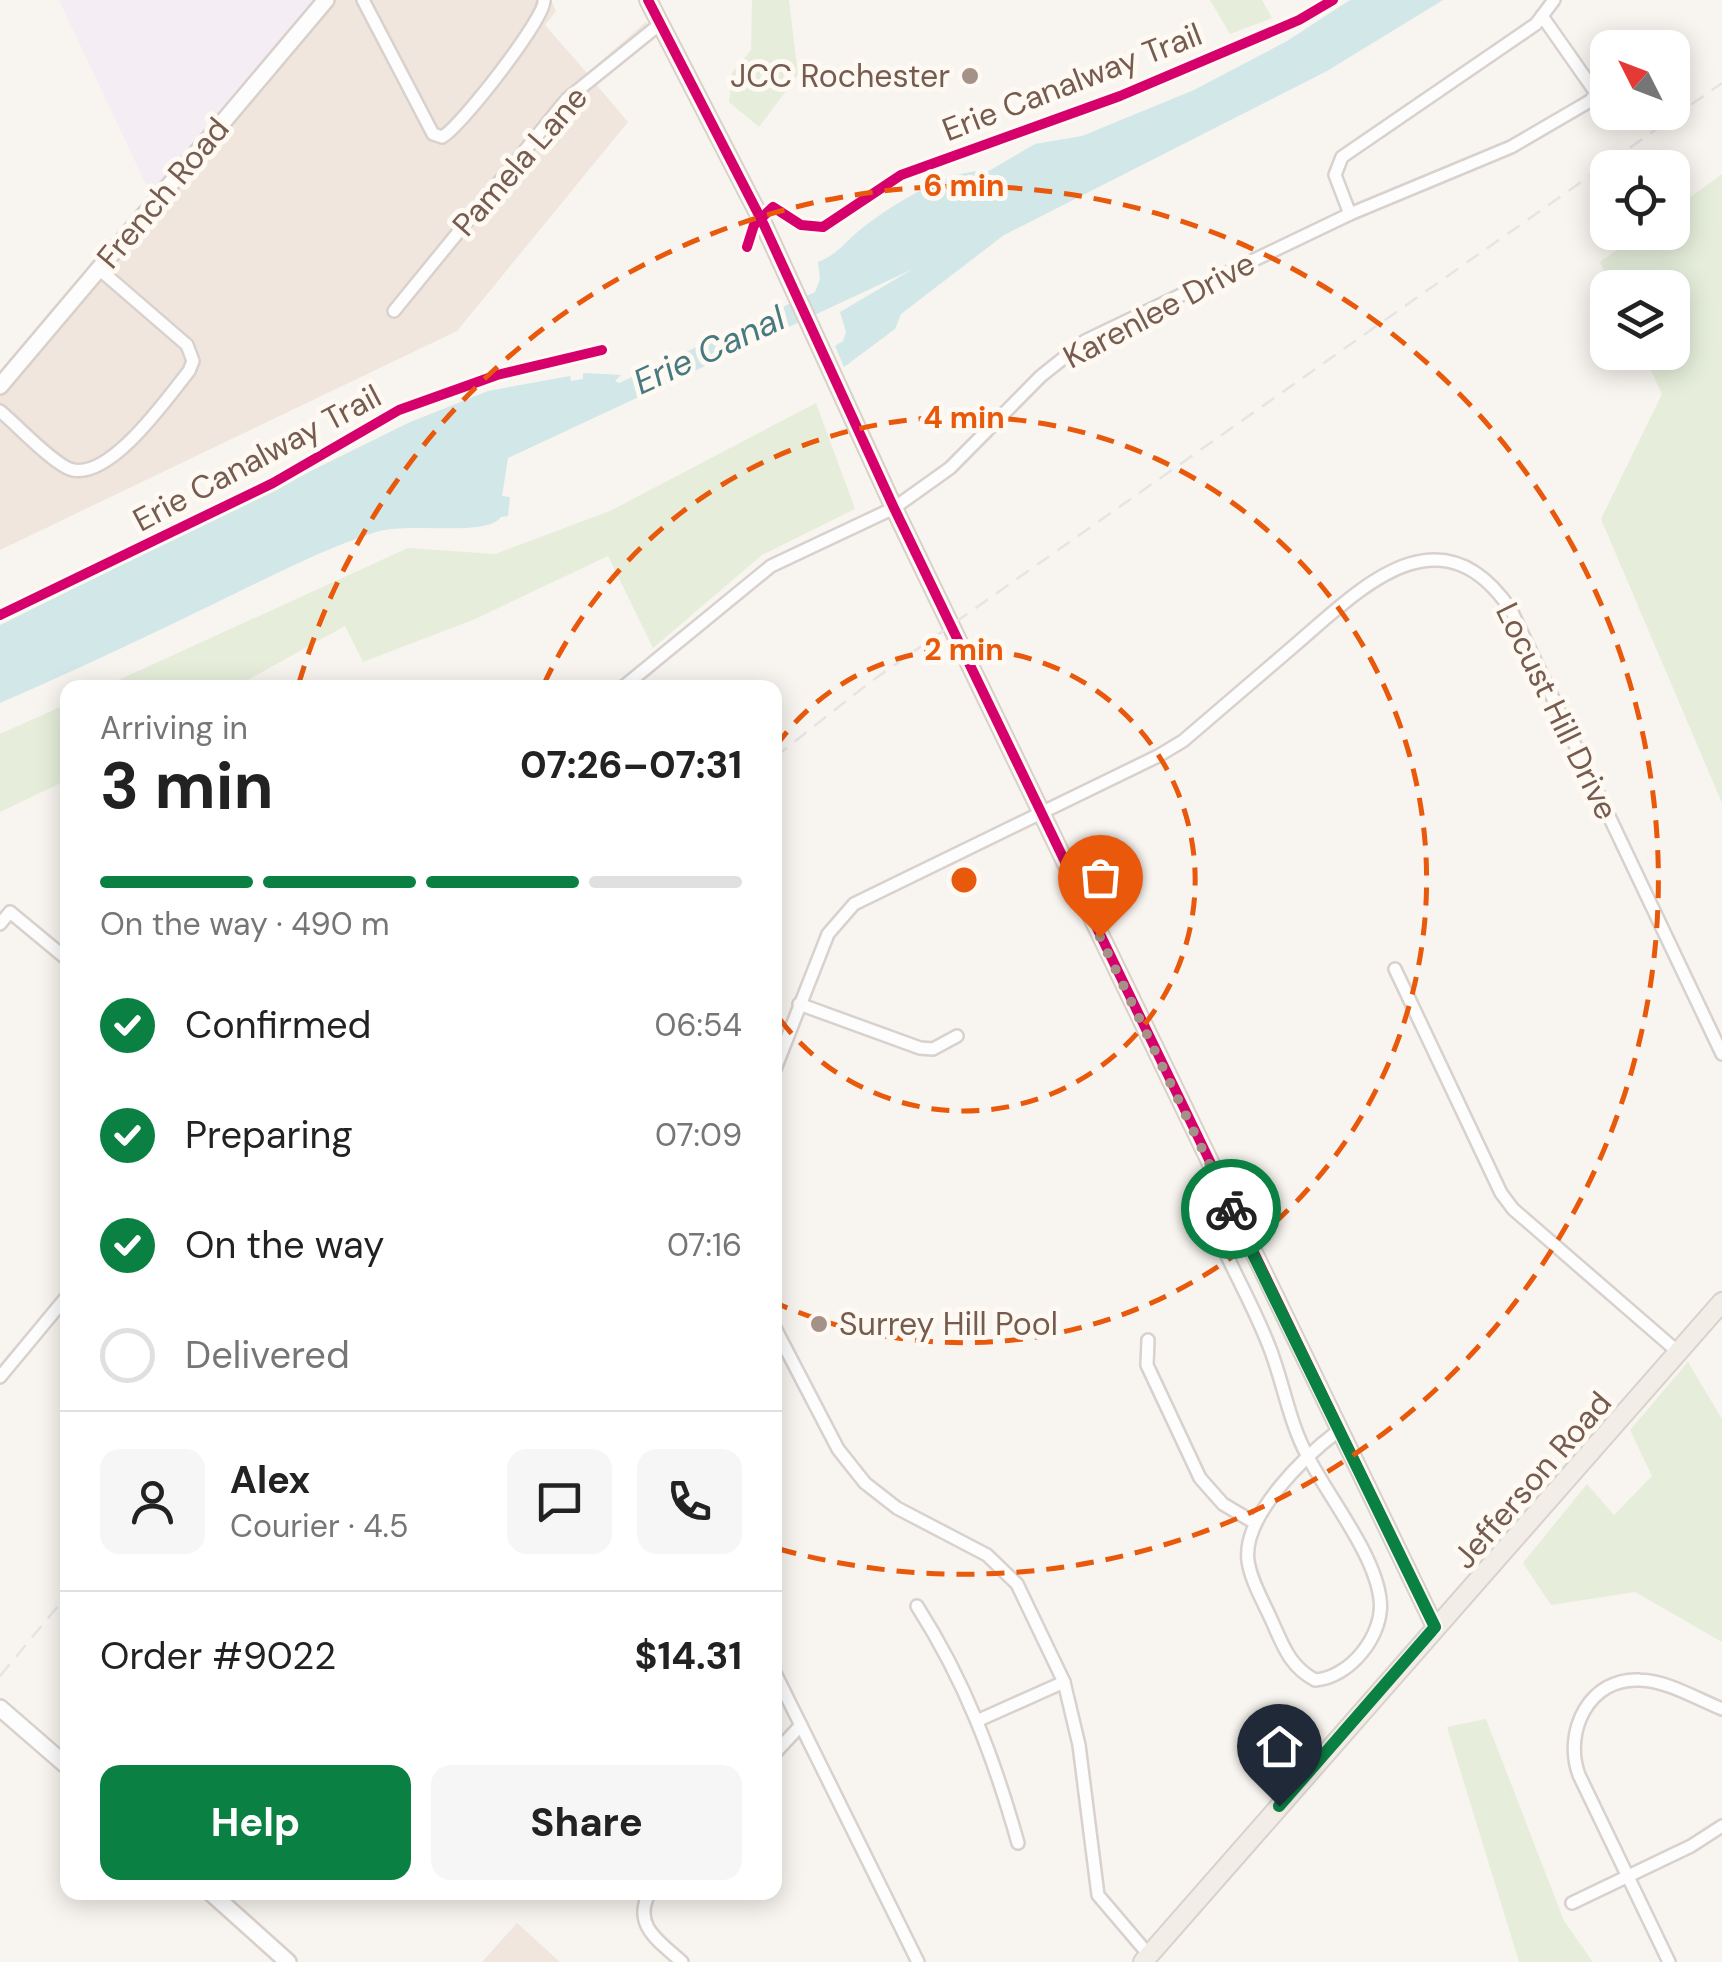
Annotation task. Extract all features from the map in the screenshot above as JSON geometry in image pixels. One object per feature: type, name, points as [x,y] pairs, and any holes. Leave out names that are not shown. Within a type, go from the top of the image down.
[{"type":"main road","name":"Jefferson Road","points":[[1146,1959],[1722,1302]]},
{"type":"street","name":"French Road","points":[[0,386],[326,0]]},
{"type":"street","points":[[364,0],[432,134],[442,137],[517,48],[542,13],[544,0]]},
{"type":"street","points":[[648,0],[783,267],[894,508],[1435,1627]]},
{"type":"street","points":[[1350,214],[1335,175],[1342,158],[1542,16],[1554,0]]},
{"type":"street","name":"Karenlee Drive","points":[[632,680],[771,566],[894,508],[950,468],[1041,376],[1085,341],[1350,214],[1510,147],[1590,101],[1596,93],[1542,16]]},
{"type":"street","name":"Pamela Lane","points":[[394,311],[568,99],[660,24]]},
{"type":"street","points":[[0,411],[66,467],[82,470],[129,442],[189,371],[193,361],[187,346],[98,269]]},
{"type":"street","name":"Locust Hill Drive","points":[[782,1049],[828,934],[854,904],[1183,741],[1378,575],[1426,560],[1462,566],[1487,581],[1511,610],[1722,1054]]},
{"type":"street","points":[[0,924],[10,912],[60,954]]},
{"type":"street","points":[[48,944],[60,948]]},
{"type":"street","points":[[1396,969],[1501,1193],[1514,1209],[1678,1352]]},
{"type":"street","points":[[798,1004],[920,1048],[933,1048],[957,1036]]},
{"type":"street","points":[[1220,1241],[1269,1344],[1306,1455],[1332,1491],[1380,1599],[1375,1634],[1330,1679],[1315,1680],[1293,1667],[1251,1572],[1249,1542],[1254,1523],[1306,1455],[1338,1430]]},
{"type":"street","points":[[0,1377],[60,1305]]},
{"type":"street","points":[[1148,1340],[1147,1365],[1200,1478],[1229,1510],[1254,1523]]},
{"type":"street","points":[[782,1341],[838,1448],[865,1483],[897,1508],[967,1543],[1005,1569],[1047,1639],[1064,1682],[1079,1745],[1098,1895],[1146,1959]]},
{"type":"street","points":[[918,1606],[954,1664],[978,1720],[1018,1843]]},
{"type":"street","points":[[1669,1962],[1579,1775],[1572,1747],[1574,1733],[1594,1698],[1630,1680],[1657,1682],[1722,1709]]},
{"type":"street","points":[[978,1720],[1064,1682]]},
{"type":"street","points":[[782,1687],[918,1962]]},
{"type":"street","points":[[0,1708],[60,1760]]},
{"type":"street","points":[[782,1746],[801,1725]]},
{"type":"street","points":[[1572,1903],[1708,1838],[1722,1826]]},
{"type":"street","points":[[219,1900],[288,1962]]},
{"type":"street","points":[[646,1900],[643,1907],[646,1928],[682,1962]]},
{"type":"shaded area","points":[[59,0],[317,0],[151,195]]},
{"type":"shaded area","points":[[334,0],[551,0],[556,11],[545,25],[587,73],[646,22],[653,34],[595,83],[628,122],[457,331],[0,550],[0,397]]},
{"type":"shaded area","points":[[517,1923],[560,1962],[482,1962]]},
{"type":"green space","points":[[752,0],[789,0],[798,75],[759,127],[729,102],[732,73],[751,50]]},
{"type":"green space","points":[[1210,0],[1262,0],[1272,18],[1230,34]]},
{"type":"green space","points":[[1722,174],[1722,803],[1601,519],[1662,394],[1651,370],[1690,370],[1690,270],[1604,270],[1600,262],[1617,250],[1690,250],[1690,198]]},
{"type":"green space","points":[[816,403],[855,509],[762,555],[653,648],[608,556],[475,619],[363,662],[345,626],[248,680],[118,680],[408,548],[495,554],[610,511]]},
{"type":"green space","points":[[60,707],[60,783],[0,812],[0,734]]},
{"type":"green space","points":[[1688,1362],[1722,1419],[1722,1642],[1635,1592],[1551,1605],[1523,1563],[1587,1484],[1614,1515],[1652,1476],[1630,1430]]},
{"type":"green space","points":[[1486,1719],[1564,1921],[1593,1962],[1519,1962],[1447,1727]]},
{"type":"water","name":"Erie Canal","points":[[1350,0],[1443,0],[1327,71],[1004,235],[901,314],[895,329],[844,367],[835,346],[843,341],[846,332],[840,312],[913,269],[508,458],[502,496],[510,497],[508,516],[479,527],[390,529],[358,538],[0,703],[0,625],[408,423],[488,391],[570,376],[571,381],[583,379],[583,373],[621,375],[615,381],[619,383],[815,292],[820,279],[818,262],[921,190],[957,175],[987,172],[1035,144],[1082,136],[1194,90],[1287,41]]},
{"type":"railway","points":[[782,751],[869,683],[1722,83]]},
{"type":"railway","points":[[0,1676],[60,1604]]},
{"type":"cycle path","points":[[648,0],[764,225],[894,508],[1435,1627]]},
{"type":"cycle path","name":"Erie Canalway Trail","points":[[747,247],[754,225],[773,207],[801,225],[823,227],[901,175],[1120,96],[1299,20],[1333,0]]},
{"type":"cycle path","name":"Erie Canalway Trail","points":[[0,615],[273,483],[399,410],[497,375],[602,350]]},
{"type":"way so far","points":[[1100,937],[1231,1209]]},
{"type":"place","name":"JCC Rochester","points":[[970,76]]},
{"type":"place","name":"Surrey Hill Pool","points":[[819,1324]]},
{"type":"route","points":[[1231,1209],[1435,1627],[1279,1806]]}]
